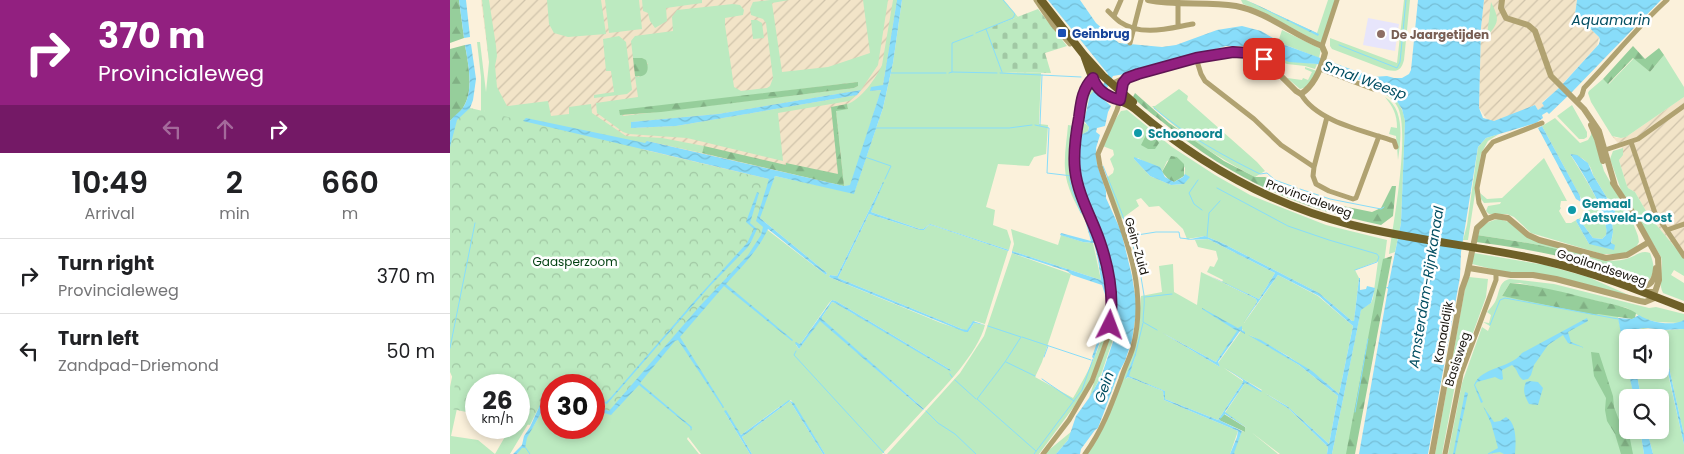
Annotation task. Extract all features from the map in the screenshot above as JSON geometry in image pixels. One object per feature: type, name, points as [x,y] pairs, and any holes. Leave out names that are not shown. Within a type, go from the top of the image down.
[{"type":"main road","name":"Provincialeweg","points":[[1042,0],[1072,42],[1120,96],[1148,114],[1160,128],[1216,169],[1265,195],[1323,217],[1380,231],[1438,241]]},
{"type":"main road","name":"Provincialeweg","points":[[1084,55],[1093,78],[1102,92],[1111,98],[1120,96]]},
{"type":"main road","name":"Gooilandseweg","points":[[1438,241],[1564,262],[1643,289],[1684,308]]},
{"type":"main road","name":"Gooilandseweg","points":[[1656,295],[1684,304]]},
{"type":"street","name":"Provincialeweg","points":[[1036,0],[1053,26],[1072,42]]},
{"type":"street","points":[[1114,16],[1121,0]]},
{"type":"street","points":[[1130,43],[1142,0]]},
{"type":"street","points":[[1148,0],[1237,3],[1322,46],[1325,56],[1321,68],[1314,82],[1301,94]]},
{"type":"street","points":[[1322,46],[1337,0]]},
{"type":"street","points":[[1469,268],[1496,273],[1556,279],[1645,302],[1656,295],[1659,280],[1658,258],[1615,186],[1602,150],[1602,139],[1596,126],[1579,102],[1554,81],[1548,70],[1535,31],[1528,25],[1506,18],[1501,8],[1502,0]]},
{"type":"street","points":[[1579,102],[1584,88],[1667,0]]},
{"type":"street","points":[[1178,26],[1182,2]]},
{"type":"street","points":[[1108,11],[1118,21],[1134,28],[1157,30],[1193,24]]},
{"type":"street","points":[[1042,454],[1069,420],[1090,387],[1108,336],[1112,313],[1111,293],[1100,242],[1084,203],[1075,170],[1075,148],[1082,98],[1086,86],[1093,78],[1108,81],[1127,78],[1196,58],[1236,52],[1252,54],[1264,59],[1312,107],[1327,117],[1394,142],[1396,147]]},
{"type":"street","points":[[1196,58],[1205,81],[1254,119],[1281,145],[1314,167]]},
{"type":"street","points":[[1321,68],[1373,89]]},
{"type":"street","points":[[1120,96],[1123,83],[1127,78]]},
{"type":"street","name":"Gein-Zuid","points":[[1084,454],[1098,435],[1118,387],[1133,348],[1138,315],[1139,299],[1134,265],[1100,166],[1098,154],[1117,110],[1120,96]]},
{"type":"street","points":[[1602,150],[1638,139],[1684,106]]},
{"type":"street","points":[[1327,117],[1312,176],[1316,184],[1329,191],[1353,199],[1356,198],[1379,136]]},
{"type":"street","points":[[1542,123],[1493,142],[1484,153],[1478,188],[1479,203],[1487,219],[1502,216],[1514,222],[1528,235],[1539,240],[1606,258],[1627,255],[1648,243]]},
{"type":"street","points":[[1631,142],[1656,213],[1684,256]]},
{"type":"street","name":"Kanaaldijk","points":[[1432,454],[1462,289],[1469,268],[1474,235],[1477,228],[1487,219]]},
{"type":"street","points":[[1667,230],[1684,224]]},
{"type":"street","points":[[1643,289],[1650,285],[1655,275],[1655,261],[1648,243]]},
{"type":"street","name":"Basisweg","points":[[1445,454],[1461,374],[1487,304],[1496,273]]},
{"type":"shaded area","points":[[481,0],[900,0],[888,75],[852,191],[773,174],[770,180],[496,115]]},
{"type":"shaded area","points":[[1484,0],[1577,0],[1575,14],[1599,37],[1597,46],[1556,91],[1542,102],[1544,106],[1538,110],[1535,105],[1497,121],[1488,121],[1479,108],[1481,28]]},
{"type":"shaded area","name":"De Jaargetijden","points":[[1368,18],[1399,24],[1395,51],[1363,45]]},
{"type":"shaded area","points":[[1684,97],[1684,258],[1649,216],[1635,192],[1628,188],[1619,160],[1622,148],[1612,136],[1617,138],[1626,137]]},
{"type":"green space","points":[[450,0],[459,0],[464,38],[450,43]]},
{"type":"green space","points":[[482,0],[489,0],[497,56],[495,66],[497,87],[507,106],[548,101],[551,116],[569,114],[569,107],[591,104],[592,113],[626,136],[662,138],[704,146],[702,153],[647,141],[642,150],[769,179],[756,221],[826,275],[827,273],[760,218],[761,209],[775,176],[854,193],[883,108],[893,63],[902,0],[1004,0],[1018,17],[987,29],[1002,72],[1041,73],[1039,124],[1048,125],[1046,154],[1034,157],[1029,166],[998,164],[986,207],[995,210],[993,225],[1007,230],[1011,242],[1009,250],[930,224],[920,229],[871,212],[883,182],[837,276],[830,275],[829,277],[941,323],[968,332],[974,323],[985,325],[968,358],[924,409],[821,319],[832,302],[951,370],[836,301],[832,300],[829,303],[801,343],[796,345],[799,349],[820,320],[923,410],[882,454],[825,454],[791,400],[741,435],[724,411],[750,454],[701,454],[688,437],[687,439],[699,454],[517,454],[526,439],[530,439],[530,432],[540,415],[540,439],[605,439],[605,386],[611,379],[484,125],[485,110],[484,116],[481,116],[481,77],[477,42],[480,42],[486,92],[489,62]]},
{"type":"green space","points":[[547,0],[601,0],[606,34],[568,37],[554,33],[549,24]]},
{"type":"green space","points":[[605,0],[639,0],[642,29],[609,33]]},
{"type":"green space","points":[[642,0],[702,0],[702,3],[666,8],[667,21],[655,28],[650,21],[648,13],[643,11]]},
{"type":"green space","points":[[789,0],[772,3],[782,72],[828,67],[870,53],[863,0],[888,0],[878,65],[861,90],[718,114],[631,122],[632,128],[676,126],[857,95],[849,101],[778,113],[783,161],[687,138],[629,134],[623,132],[597,113],[596,103],[638,97],[635,76],[639,77],[648,64],[642,58],[633,58],[631,41],[635,36],[673,31],[672,17],[677,10],[733,4],[740,5],[744,10],[743,15],[725,18],[734,87],[741,91],[770,86],[773,78],[766,23],[763,19],[751,15],[750,9],[753,2]],"holes":[[[858,82],[858,86],[623,116],[619,111]]]},
{"type":"green space","points":[[893,0],[897,0],[883,85],[871,91],[881,90],[851,185],[844,186],[836,110],[848,109],[847,104],[862,94],[880,70]]},
{"type":"green space","points":[[1241,0],[1246,0],[1319,34],[1317,33],[1328,0],[1335,0],[1322,42],[1318,42],[1243,4]]},
{"type":"green space","points":[[1404,0],[1410,0],[1404,60],[1398,70],[1387,70],[1332,49],[1330,46],[1330,38],[1397,63]]},
{"type":"green space","points":[[1491,2],[1496,12],[1497,20],[1487,36]]},
{"type":"green space","points":[[1038,9],[1067,46],[1045,53],[1051,73],[1002,72],[986,29]]},
{"type":"green space","points":[[751,20],[757,20],[762,23],[764,38],[753,39]]},
{"type":"green space","points":[[1282,30],[1321,49],[1319,58],[1278,42]]},
{"type":"green space","points":[[619,36],[626,42],[632,90],[627,94],[594,98],[594,95],[614,92],[611,71],[606,71],[603,39]]},
{"type":"green space","points":[[465,45],[468,60],[469,92],[463,108],[450,121],[450,49]]},
{"type":"green space","points":[[1245,46],[1289,61],[1317,64],[1315,69],[1287,64],[1248,49]]},
{"type":"green space","points":[[1633,46],[1645,59],[1659,48],[1664,55],[1650,72],[1633,58],[1608,84],[1603,79]]},
{"type":"green space","points":[[1664,55],[1684,87],[1684,97],[1626,137],[1612,136],[1591,102],[1589,91],[1603,79],[1609,84],[1634,58],[1650,72]]},
{"type":"green space","points":[[633,58],[646,60],[648,67],[642,76],[635,76]]},
{"type":"green space","points":[[1305,67],[1317,71],[1308,85],[1300,89],[1287,78],[1302,80],[1303,78],[1308,80],[1312,72],[1305,69]]},
{"type":"green space","points":[[858,82],[858,86],[854,88],[661,112],[620,115],[619,110]]},
{"type":"green space","points":[[1089,86],[1094,91],[1088,102],[1084,123],[1089,126],[1088,131],[1081,135],[1080,143],[1078,129],[1086,90]]},
{"type":"green space","points":[[1375,86],[1395,99],[1404,114],[1405,121],[1401,223],[1395,252],[1389,254],[1400,178],[1402,155],[1401,118],[1395,103],[1386,95],[1373,88]]},
{"type":"green space","points":[[1179,89],[1188,96],[1187,100],[1265,171],[1255,177],[1227,162],[1188,136],[1152,106],[1155,106]]},
{"type":"green space","points":[[1135,93],[1169,123],[1224,161],[1255,177],[1265,177],[1309,197],[1372,212],[1381,208],[1392,186],[1396,186],[1393,216],[1381,225],[1350,218],[1297,202],[1257,184],[1219,163],[1182,138],[1137,101],[1133,97]]},
{"type":"green space","points":[[1385,97],[1396,109],[1399,117],[1400,143],[1398,160],[1396,136],[1389,134],[1391,127],[1397,128],[1396,119]]},
{"type":"green space","points":[[847,104],[848,109],[836,111],[844,186],[702,153],[704,146],[786,165],[786,163],[838,174],[831,107]]},
{"type":"green space","points":[[1572,105],[1587,132],[1587,137],[1584,139],[1579,139],[1557,116]]},
{"type":"green space","name":"Gaasperzoom","points":[[466,107],[770,180],[757,220],[765,229],[755,248],[607,415],[605,414],[605,374],[540,374],[540,405],[530,425],[530,374],[465,374],[465,412],[452,409],[455,383],[450,372],[450,122]]},
{"type":"green space","points":[[1127,110],[1172,147],[1250,195],[1326,225],[1387,240],[1376,326],[1354,454],[1332,454],[1361,309],[1371,303],[1373,298],[1378,261],[1355,270],[1359,278],[1354,321],[1352,321],[1319,293],[1222,243],[1205,236],[1187,239],[1183,229],[1159,206],[1149,207],[1141,198],[1136,200],[1139,206],[1120,220],[1105,179],[1113,173],[1114,169],[1110,159],[1114,155],[1113,150],[1100,145],[1121,111]],"holes":[[[1177,157],[1185,168],[1184,184],[1171,185],[1150,176],[1134,159],[1138,158],[1162,172],[1167,161]]]},
{"type":"green space","points":[[1555,118],[1580,143],[1588,140],[1591,135],[1591,128],[1604,171],[1632,220],[1638,236],[1639,242],[1635,249],[1623,254],[1602,254],[1531,233],[1514,217],[1507,214],[1489,214],[1486,211],[1488,206],[1500,204],[1501,202],[1484,203],[1480,193],[1487,199],[1502,198],[1544,158],[1567,201],[1561,201],[1559,211],[1566,223],[1571,223],[1589,213],[1542,126]],"holes":[[[1570,154],[1582,158],[1588,164],[1615,211],[1615,215],[1612,218],[1613,232],[1611,244],[1589,244],[1576,221],[1579,219],[1593,238],[1602,239],[1606,235],[1604,216]]]},
{"type":"green space","points":[[1068,125],[1074,126],[1071,156],[1072,175],[1100,244],[1110,302],[1107,335],[1091,380],[1082,396],[1039,454],[887,454],[960,373],[984,336],[1012,253],[1071,274],[1042,362],[1035,377],[1073,398],[1082,382],[1103,336],[1108,311],[1108,299],[1104,268],[1098,248],[1087,220],[1085,220],[1078,208],[1067,182],[1065,152]]},
{"type":"green space","points":[[1147,133],[1153,134],[1159,143],[1155,149],[1148,149],[1141,145]]},
{"type":"green space","points":[[1499,134],[1488,141],[1481,154],[1468,240],[1463,240],[1467,225],[1478,147],[1486,138]]},
{"type":"green space","points":[[1623,148],[1623,155],[1619,160],[1628,188],[1635,192],[1649,216],[1684,258],[1684,276],[1674,270],[1671,275],[1684,283],[1684,301],[1663,293],[1661,288],[1661,257],[1621,190],[1610,159],[1613,151]]},
{"type":"green space","points":[[1171,156],[1177,157],[1184,164],[1184,176],[1174,182],[1169,180],[1162,172]]},
{"type":"green space","points":[[869,214],[920,230],[924,230],[929,225],[934,226],[1008,251],[985,324],[975,321],[967,331],[838,278]]},
{"type":"green space","points":[[1499,219],[1509,222],[1520,232],[1604,260],[1621,260],[1641,253],[1650,253],[1653,264],[1652,274],[1648,281],[1601,262],[1560,250],[1525,242],[1477,235],[1485,224]]},
{"type":"green space","points":[[1011,229],[1058,245],[1061,235],[1093,243],[1101,280],[1012,251],[1014,244]]},
{"type":"green space","points":[[1477,235],[1525,242],[1560,250],[1601,262],[1648,281],[1619,277],[1567,258],[1476,242]]},
{"type":"green space","points":[[1208,239],[1275,273],[1259,299],[1222,282],[1223,280],[1207,272],[1210,266],[1214,267],[1218,259],[1216,251],[1198,247],[1195,240]]},
{"type":"green space","points":[[1474,253],[1545,265],[1588,277],[1631,296],[1645,299],[1638,299],[1556,277],[1504,272],[1472,264]]},
{"type":"green space","points":[[1392,256],[1355,454],[1346,454],[1383,259]]},
{"type":"green space","points":[[1173,264],[1174,292],[1197,305],[1201,272],[1256,299],[1257,302],[1244,323],[1278,275],[1318,296],[1353,326],[1339,394],[1288,356],[1248,334],[1299,365],[1338,396],[1329,444],[1287,406],[1265,393],[1289,409],[1328,447],[1327,454],[1280,454],[1251,432],[1278,454],[1233,453],[1242,431],[1245,432],[1245,427],[1247,428],[1225,413],[1245,383],[1262,390],[1224,368],[1243,382],[1218,420],[1165,399],[1165,391],[1128,376],[1136,355],[1126,379],[1128,377],[1163,391],[1164,400],[1238,431],[1230,454],[1086,454],[1092,446],[1138,334],[1141,296],[1162,292],[1159,266]],"holes":[[[1234,327],[1242,329],[1244,332],[1241,331],[1218,363],[1220,367],[1161,332],[1216,362],[1238,331]]]},
{"type":"green space","points":[[1469,277],[1488,279],[1486,297],[1456,380],[1442,454],[1435,454],[1466,283]]},
{"type":"green space","points":[[1506,280],[1554,284],[1649,308],[1656,307],[1684,314],[1684,320],[1680,323],[1657,322],[1644,319],[1627,308],[1520,283],[1510,283],[1502,296],[1618,316],[1621,329],[1619,329],[1619,379],[1630,379],[1632,389],[1619,389],[1619,439],[1642,439],[1644,454],[1448,454],[1462,383],[1482,327],[1488,331],[1490,326],[1483,322],[1489,323],[1491,315],[1487,312],[1495,302],[1501,285]]},
{"type":"green space","points":[[1510,283],[1543,288],[1618,306],[1636,313],[1635,318],[1595,315],[1502,296]]},
{"type":"green space","points":[[1115,306],[1116,322],[1112,341],[1100,377],[1089,398],[1111,330]]},
{"type":"green space","points":[[464,319],[458,404],[451,436],[478,440],[495,454],[450,454],[450,387]]},
{"type":"green space","points":[[1684,329],[1684,435],[1669,368],[1669,330]]},
{"type":"green space","points":[[1591,352],[1599,353],[1613,396],[1614,407],[1619,420],[1619,439],[1630,439],[1633,454],[1621,454],[1615,434],[1607,421],[1605,410],[1606,398],[1594,376]]},
{"type":"green space","points":[[1669,378],[1684,445],[1684,454],[1653,454],[1649,439],[1669,439],[1669,389],[1640,389],[1638,379]]},
{"type":"green space","points":[[540,396],[540,406],[530,421],[530,405]]},
{"type":"green space","points":[[790,401],[823,454],[752,454],[742,437]]},
{"type":"green space","points":[[1224,414],[1245,427],[1245,432],[1219,420]]},
{"type":"green space","points":[[1072,431],[1068,440],[1056,454],[1044,454]]},
{"type":"green space","points":[[504,439],[519,439],[510,454],[495,454]]},
{"type":"water","points":[[459,0],[466,0],[470,37],[464,38]]},
{"type":"water","points":[[897,0],[902,0],[893,63],[883,108],[854,194],[775,176],[760,218],[827,273],[826,275],[768,229],[754,252],[726,284],[793,340],[724,286],[680,337],[724,407],[678,340],[675,341],[640,383],[692,427],[691,431],[690,427],[639,385],[611,415],[605,413],[605,410],[609,411],[699,307],[748,255],[761,235],[763,227],[756,221],[769,179],[523,121],[526,118],[645,143],[647,141],[844,186],[850,185],[881,90],[870,91],[871,87],[883,85]]},
{"type":"water","points":[[1048,0],[1080,0],[1096,23],[1119,43],[1162,47],[1176,45],[1217,30],[1242,26],[1261,31],[1285,45],[1372,77],[1402,78],[1409,74],[1411,70],[1418,0],[1484,0],[1481,28],[1479,108],[1483,118],[1494,121],[1535,105],[1538,110],[1544,106],[1542,103],[1560,87],[1599,44],[1599,37],[1575,14],[1577,0],[1661,0],[1549,114],[1547,112],[1542,115],[1543,118],[1536,123],[1486,138],[1478,147],[1461,252],[1460,277],[1428,454],[1359,454],[1388,289],[1386,287],[1388,287],[1401,223],[1405,121],[1402,109],[1394,97],[1370,84],[1317,64],[1289,62],[1261,50],[1245,46],[1226,46],[1113,76],[1102,98],[1111,106],[1105,126],[1097,128],[1096,132],[1100,135],[1096,148],[1097,164],[1106,191],[1106,198],[1121,231],[1137,307],[1132,340],[1098,428],[1081,449],[1080,454],[1056,454],[1068,440],[1076,416],[1101,377],[1116,333],[1117,321],[1112,276],[1105,246],[1079,173],[1078,157],[1081,135],[1088,131],[1089,127],[1084,121],[1090,95],[1094,91],[1099,94],[1108,74]]},
{"type":"water","points":[[1246,0],[1317,33],[1319,34],[1318,36]]},
{"type":"water","points":[[471,44],[476,79],[473,100],[470,108],[457,120],[450,147],[450,121],[463,108],[469,92],[468,60],[465,45]]},
{"type":"water","points":[[861,90],[857,95],[676,126],[631,128],[631,122],[718,114]]},
{"type":"water","points":[[1542,126],[1580,196],[1581,202],[1576,199],[1538,128]]},
{"type":"water","points":[[1570,154],[1577,155],[1588,163],[1593,175],[1615,211],[1615,216],[1612,218],[1613,232],[1611,243],[1615,245],[1614,250],[1589,244],[1576,221],[1579,219],[1593,238],[1602,239],[1606,235],[1604,216],[1581,170]]},
{"type":"water","points":[[1134,157],[1160,167],[1165,177],[1174,182],[1185,174],[1190,177],[1184,184],[1171,185],[1150,176]]},
{"type":"water","points":[[883,182],[871,212],[920,229],[930,224],[1009,250],[934,226],[929,225],[924,230],[920,230],[869,214],[838,278],[962,329],[967,330],[973,321],[985,325],[974,323],[968,332],[965,332],[829,277],[830,275],[837,276]]},
{"type":"water","points":[[757,192],[759,193],[750,223],[757,229],[748,247],[709,287],[607,404],[605,403],[747,243],[754,229],[746,222]]},
{"type":"water","points":[[1085,220],[1087,220],[1100,255],[1108,294],[1107,318],[1094,359],[1092,357],[1106,316],[1107,301],[1102,285],[1012,253],[1012,251],[1101,280],[1094,243],[1083,242],[1060,235],[1061,233],[1091,241]]},
{"type":"water","points":[[1205,236],[1319,293],[1352,321],[1354,321],[1359,278],[1360,290],[1366,289],[1367,286],[1375,288],[1371,303],[1361,310],[1332,454],[1327,454],[1328,447],[1289,409],[1264,393],[1287,406],[1329,444],[1338,396],[1299,365],[1248,335],[1261,340],[1312,371],[1339,394],[1353,326],[1319,296],[1278,275],[1243,323],[1257,302],[1256,299],[1206,274],[1259,299],[1275,273],[1208,239],[1186,240]]},
{"type":"water","points":[[832,300],[951,370],[832,302],[822,319],[923,410],[820,321],[799,349],[795,343],[801,343]]},
{"type":"water","points":[[1202,308],[1238,328],[1242,326],[1242,330],[1245,332],[1245,334],[1240,331],[1218,362],[1220,367],[1161,332],[1216,362],[1237,331]]},
{"type":"water","points":[[1639,315],[1661,323],[1674,323],[1684,320],[1684,329],[1620,329],[1618,318],[1632,319]]},
{"type":"water","points":[[1587,318],[1588,321],[1568,332],[1571,342],[1585,348],[1568,343],[1563,335],[1548,345],[1534,365],[1528,379],[1523,380],[1512,365],[1502,370],[1503,379],[1501,380],[1495,377],[1477,382],[1475,385],[1483,402],[1481,403],[1474,385],[1483,374],[1511,362],[1522,353]]},
{"type":"water","points":[[1135,354],[1129,376],[1165,391],[1165,399],[1218,420],[1243,382],[1243,380],[1224,367],[1262,391],[1245,383],[1225,412],[1247,428],[1225,414],[1219,420],[1242,431],[1235,454],[1230,454],[1238,431],[1164,400],[1163,391],[1128,377],[1125,379]]},
{"type":"water","points":[[1669,368],[1684,435],[1684,445],[1669,377]]},
{"type":"water","points":[[1630,379],[1638,379],[1640,389],[1632,389]]},
{"type":"water","points":[[1526,382],[1538,382],[1543,388],[1538,405],[1529,404],[1525,396]]},
{"type":"water","points":[[1465,392],[1468,393],[1455,454],[1453,454]]},
{"type":"water","points":[[789,400],[794,403],[825,454],[823,454],[790,401],[742,437],[752,454],[750,454],[724,411],[726,410],[741,435]]},
{"type":"water","points":[[540,405],[540,415],[530,433],[530,427]]},
{"type":"water","points":[[1483,406],[1494,422],[1506,417],[1510,420],[1515,433],[1515,454],[1500,452],[1487,454],[1498,448],[1491,423]]},
{"type":"water","points":[[523,439],[527,439],[525,448],[522,448],[517,454],[513,454],[522,445]]},
{"type":"water","points":[[1642,439],[1649,439],[1653,454],[1644,454]]},
{"type":"waterway","points":[[976,33],[1013,18],[1015,14],[1003,0]]},
{"type":"waterway","points":[[1339,45],[1397,68],[1400,62],[1406,0]]},
{"type":"waterway","points":[[986,29],[1002,72]]},
{"type":"waterway","points":[[952,72],[952,43],[973,35]]},
{"type":"waterway","points":[[891,73],[946,73]]},
{"type":"waterway","points":[[949,73],[997,73]]},
{"type":"waterway","points":[[1000,73],[1081,77]]},
{"type":"waterway","points":[[1040,125],[1042,75]]},
{"type":"waterway","points":[[1154,108],[1192,136],[1218,152],[1260,174],[1267,173],[1275,180],[1297,188]]},
{"type":"waterway","points":[[875,128],[1009,128],[1032,125]]},
{"type":"waterway","points":[[1035,125],[1049,128],[1047,173],[1072,176]]},
{"type":"waterway","points":[[865,157],[891,166],[885,179]]},
{"type":"waterway","points":[[1103,166],[1128,229],[1137,262],[1144,295],[1143,322],[1157,330]]},
{"type":"waterway","points":[[1069,177],[1081,213]]},
{"type":"waterway","points":[[1198,180],[1189,193],[1194,204],[1202,210]]},
{"type":"waterway","points":[[1217,188],[1288,226],[1377,254],[1379,257],[1377,262],[1355,270]]},
{"type":"waterway","points":[[1300,189],[1330,199],[1381,209],[1384,207]]},
{"type":"waterway","points":[[1207,237],[1209,213],[1220,201]]},
{"type":"waterway","points":[[450,348],[475,223]]},
{"type":"waterway","points":[[1131,236],[1156,232],[1179,232],[1180,238],[1189,239]]},
{"type":"waterway","points":[[1145,297],[1172,294]]},
{"type":"waterway","points":[[1490,325],[1500,300],[1505,298],[1618,319]]},
{"type":"waterway","points":[[1135,356],[1143,323]]},
{"type":"waterway","points":[[988,326],[1021,337],[977,399],[1036,451]]},
{"type":"waterway","points":[[1022,337],[1091,360]]},
{"type":"waterway","points":[[1355,412],[1368,339]]},
{"type":"waterway","points":[[1044,357],[1048,346]]},
{"type":"waterway","points":[[796,351],[794,355],[884,453]]},
{"type":"waterway","points":[[1034,454],[1082,390],[1093,359]]},
{"type":"waterway","points":[[1006,362],[1035,376]]},
{"type":"waterway","points":[[1042,379],[1074,401]]},
{"type":"waterway","points":[[955,380],[976,399]]},
{"type":"waterway","points":[[926,411],[976,454]]},
{"type":"waterway","points":[[525,447],[530,454]]},
{"type":"place","name":"Geinbrug","points":[[1062,33]]},
{"type":"place","name":"De Jaargetijden","points":[[1381,34]]},
{"type":"place","name":"Schoonoord","points":[[1138,133]]},
{"type":"place","name":"Gemaal Aetsveld-Oost","points":[[1572,210]]},
{"type":"route","points":[[1110,325],[1112,313],[1111,293],[1106,266],[1100,242],[1084,203],[1075,170],[1074,157],[1078,120],[1086,86],[1093,78],[1096,86],[1104,94],[1120,100],[1123,83],[1127,78],[1138,74],[1196,58],[1233,52],[1249,53],[1264,59]]},
{"type":"water label","name":"Aquamarin","points":[[1611,20]]},
{"type":"water label","name":"Smal Weesp","points":[[1365,80]]},
{"type":"water label","name":"Amsterdam-Rijnkanaal","points":[[1426,287]]},
{"type":"water label","name":"Gein","points":[[1104,387]]}]
